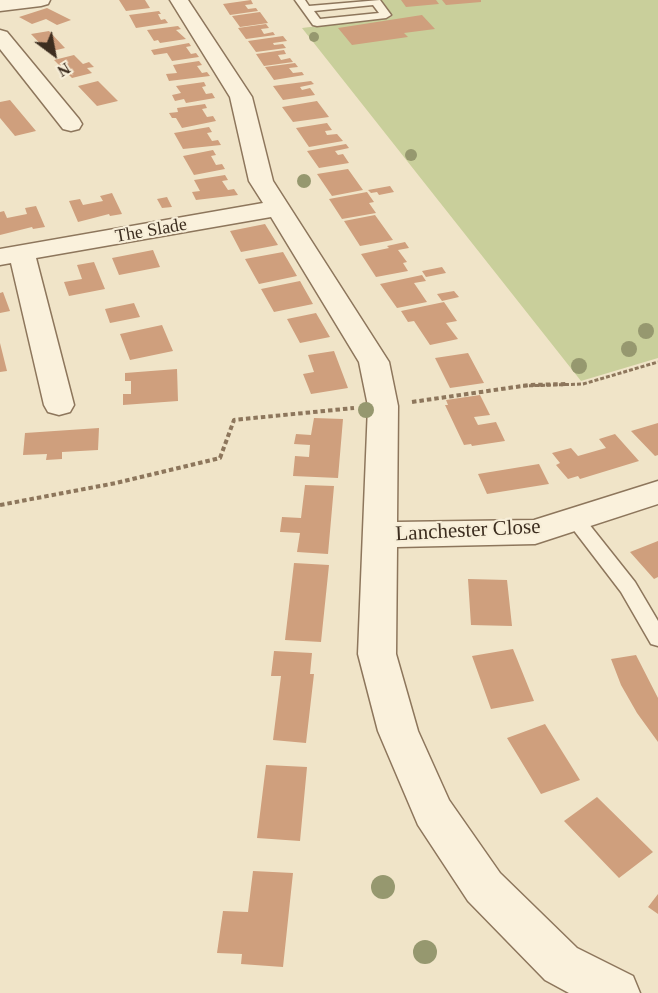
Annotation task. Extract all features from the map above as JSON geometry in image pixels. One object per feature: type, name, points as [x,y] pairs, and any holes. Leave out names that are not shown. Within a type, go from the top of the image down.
[{"type":"street","points":[[0,5],[41,0]]},
{"type":"street","points":[[179,0],[242,97],[261,181],[374,362],[383,405],[377,654],[398,731],[433,812],[484,886],[561,963],[616,993]]},
{"type":"street","points":[[0,36],[71,124]]},
{"type":"street","name":"The Slade","points":[[59,405],[11,255],[279,208]]},
{"type":"street","name":"Lanchester Close","points":[[380,535],[535,532],[658,492]]},
{"type":"lane","points":[[300,0],[317,24],[386,15],[375,1],[307,9]]},
{"type":"lane","points":[[575,519],[628,587],[658,638]]},
{"type":"path","points":[[0,505],[116,483],[220,458],[234,420],[383,405],[530,385],[583,384],[658,362]]},
{"type":"green space","points":[[378,0],[658,0],[658,358],[581,381],[302,28],[392,17]]},
{"type":"building","points":[[119,0],[145,0],[150,8],[126,11]]},
{"type":"building","points":[[251,0],[253,4],[245,5],[248,9],[256,8],[258,11],[230,15],[223,4]]},
{"type":"building","points":[[401,0],[436,0],[439,4],[406,7]]},
{"type":"building","points":[[442,0],[481,0],[481,2],[446,5]]},
{"type":"building","points":[[47,8],[71,20],[57,25],[46,19],[32,24],[19,17]]},
{"type":"building","points":[[159,11],[161,20],[165,19],[168,23],[136,28],[129,15]]},
{"type":"building","points":[[260,12],[268,23],[240,27],[232,16]]},
{"type":"building","points":[[422,15],[435,29],[404,33],[408,37],[352,45],[338,28]]},
{"type":"building","points":[[266,24],[269,28],[261,29],[264,34],[273,32],[275,35],[246,39],[238,28]]},
{"type":"building","points":[[178,26],[181,29],[176,30],[186,39],[160,43],[158,40],[154,41],[147,30]]},
{"type":"building","points":[[49,31],[65,48],[48,52],[31,34]]},
{"type":"building","points":[[283,36],[287,41],[273,43],[274,45],[283,44],[286,48],[256,52],[248,41]]},
{"type":"building","points":[[189,43],[191,46],[186,47],[191,54],[196,53],[199,57],[172,61],[167,53],[154,55],[151,50]]},
{"type":"building","points":[[284,50],[286,54],[278,55],[281,60],[290,58],[293,62],[264,66],[256,54]]},
{"type":"building","points":[[74,55],[83,64],[89,62],[94,67],[87,68],[92,73],[72,78],[54,60]]},
{"type":"building","points":[[199,61],[202,65],[197,66],[202,73],[207,72],[210,76],[169,81],[166,74],[177,73],[173,65]]},
{"type":"building","points":[[295,63],[298,67],[289,68],[293,73],[302,72],[304,75],[274,80],[265,67]]},
{"type":"building","points":[[98,81],[118,101],[97,106],[78,86]]},
{"type":"building","points":[[311,81],[314,84],[300,87],[302,90],[310,88],[315,95],[283,100],[273,86]]},
{"type":"building","points":[[204,82],[206,86],[202,87],[206,94],[212,93],[215,98],[186,103],[184,99],[175,101],[172,95],[181,93],[176,86]]},
{"type":"building","points":[[10,100],[36,131],[15,136],[0,118],[0,102]]},
{"type":"building","points":[[317,101],[329,117],[293,122],[282,107]]},
{"type":"building","points":[[205,104],[207,108],[202,109],[207,117],[213,116],[216,121],[182,128],[176,118],[172,118],[169,113],[178,112],[177,108]]},
{"type":"building","points":[[327,123],[332,130],[325,131],[327,135],[337,134],[343,141],[309,147],[296,128]]},
{"type":"building","points":[[209,127],[212,132],[207,133],[212,141],[218,140],[221,145],[183,149],[174,133]]},
{"type":"building","points":[[346,144],[349,148],[335,151],[338,155],[343,154],[349,163],[319,168],[307,151]]},
{"type":"building","points":[[213,150],[216,155],[211,156],[216,165],[222,164],[225,169],[194,175],[183,156]]},
{"type":"building","points":[[348,169],[363,190],[332,196],[317,174]]},
{"type":"building","points":[[225,175],[228,180],[222,181],[228,190],[234,189],[238,195],[196,200],[192,192],[200,191],[194,180]]},
{"type":"building","points":[[390,186],[394,192],[379,195],[377,192],[371,193],[368,190]]},
{"type":"building","points":[[367,192],[374,202],[369,203],[376,213],[342,219],[329,199]]},
{"type":"building","points":[[112,193],[122,214],[110,216],[109,214],[78,222],[69,201],[80,199],[83,205],[103,201],[100,196]]},
{"type":"building","points":[[167,197],[172,207],[162,208],[157,199]]},
{"type":"building","points":[[36,206],[45,227],[33,229],[32,227],[0,235],[0,212],[4,211],[7,218],[27,214],[25,208]]},
{"type":"building","points":[[375,215],[393,240],[360,246],[344,221]]},
{"type":"building","points":[[265,224],[278,245],[241,252],[230,231]]},
{"type":"building","points":[[405,242],[409,248],[398,250],[407,262],[403,263],[408,271],[376,277],[361,254],[389,248],[387,246]]},
{"type":"building","points":[[153,250],[160,267],[119,275],[112,258]]},
{"type":"building","points":[[283,252],[297,276],[259,284],[245,259]]},
{"type":"building","points":[[94,262],[105,289],[69,296],[64,282],[82,279],[77,265]]},
{"type":"building","points":[[442,267],[446,273],[426,277],[422,271]]},
{"type":"building","points":[[422,275],[426,281],[414,283],[427,302],[397,308],[380,284]]},
{"type":"building","points":[[300,281],[313,304],[274,312],[261,289]]},
{"type":"building","points":[[454,291],[459,297],[442,301],[437,294]]},
{"type":"building","points":[[3,292],[10,311],[0,313],[0,293]]},
{"type":"building","points":[[444,302],[457,321],[446,323],[458,339],[430,345],[414,321],[408,322],[401,311]]},
{"type":"building","points":[[134,303],[140,317],[110,323],[105,309]]},
{"type":"building","points":[[316,313],[330,337],[300,343],[287,319]]},
{"type":"building","points":[[162,325],[173,351],[130,360],[120,334]]},
{"type":"building","points":[[0,343],[7,371],[0,372]]},
{"type":"building","points":[[334,351],[348,388],[311,394],[303,374],[314,372],[308,355]]},
{"type":"building","points":[[468,353],[484,383],[450,388],[435,358]]},
{"type":"building","points":[[177,369],[178,401],[123,405],[123,394],[131,394],[131,381],[125,381],[125,373]]},
{"type":"building","points":[[480,395],[490,415],[474,417],[478,425],[496,422],[505,441],[464,445],[445,405],[448,405],[446,400]]},
{"type":"building","points":[[314,418],[343,419],[338,478],[293,476],[295,456],[309,457],[310,445],[294,444],[296,434],[311,435]]},
{"type":"building","points":[[658,423],[658,455],[655,456],[631,431]]},
{"type":"building","points":[[99,428],[98,450],[62,452],[62,459],[46,460],[47,454],[23,455],[25,433]]},
{"type":"building","points":[[615,434],[639,461],[580,479],[578,476],[568,479],[556,465],[560,463],[552,453],[571,448],[578,456],[606,448],[599,439]]},
{"type":"building","points":[[539,464],[549,484],[487,494],[478,474]]},
{"type":"building","points":[[305,485],[334,486],[328,554],[297,552],[300,533],[280,532],[282,517],[301,518]]},
{"type":"building","points":[[658,541],[658,577],[654,579],[630,552]]},
{"type":"building","points":[[294,563],[329,565],[321,642],[285,640]]},
{"type":"building","points":[[468,579],[507,580],[512,626],[471,625]]},
{"type":"building","points":[[513,649],[534,701],[491,709],[472,656]]},
{"type":"building","points":[[274,651],[312,653],[310,674],[314,674],[306,743],[273,740],[281,676],[271,676]]},
{"type":"building","points":[[636,655],[658,698],[658,742],[637,713],[621,685],[611,659]]},
{"type":"building","points":[[545,724],[580,780],[541,794],[507,738]]},
{"type":"building","points":[[266,765],[307,767],[300,841],[257,838]]},
{"type":"building","points":[[597,797],[653,852],[619,878],[564,821]]},
{"type":"building","points":[[253,871],[293,873],[283,967],[241,964],[242,954],[217,953],[223,911],[248,912]]},
{"type":"building","points":[[658,894],[658,914],[648,907]]}]
